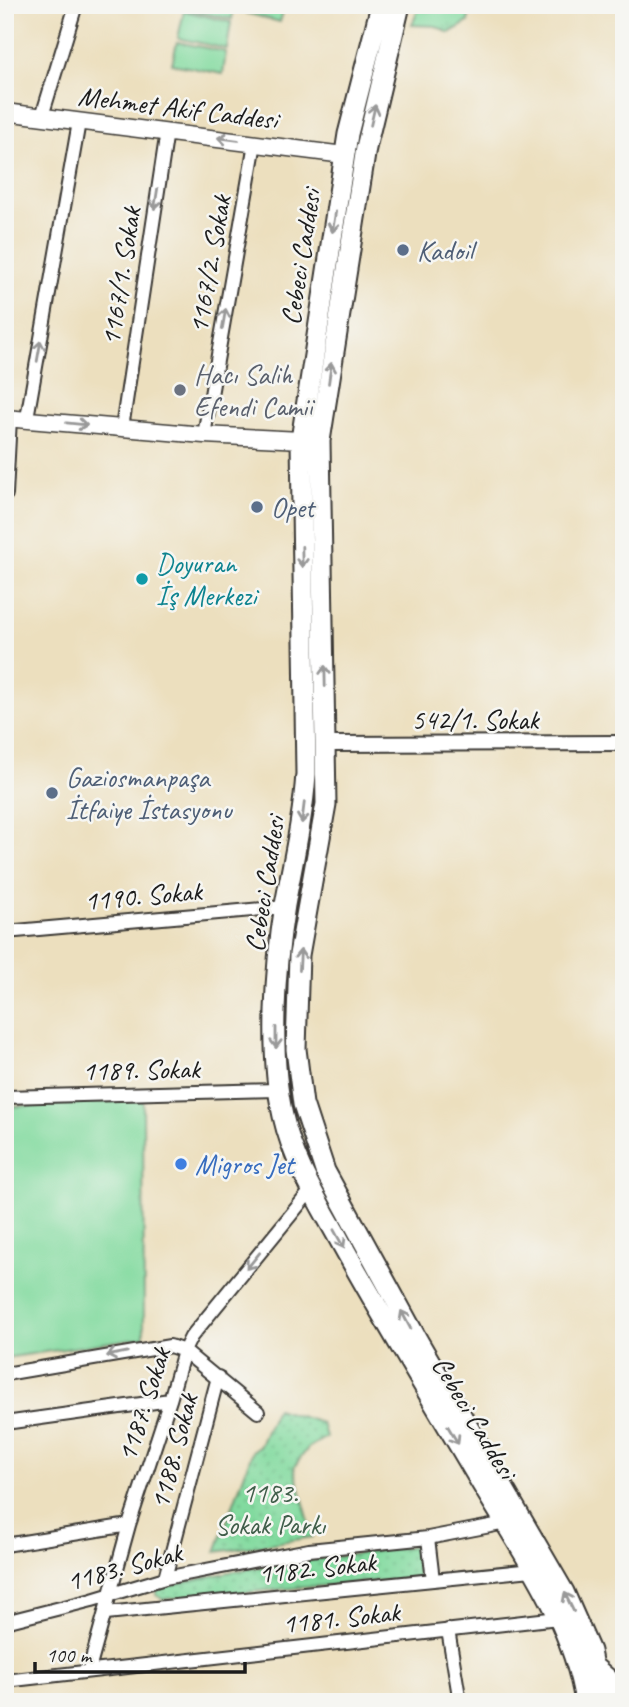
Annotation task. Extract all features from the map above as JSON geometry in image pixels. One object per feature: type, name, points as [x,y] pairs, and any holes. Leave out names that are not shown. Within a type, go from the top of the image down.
[{"type":"main road","name":"Cebeci Caddesi","points":[[381,5],[344,155],[311,440],[304,815],[285,907],[276,995],[278,1090],[284,1119],[369,1294],[506,1523],[558,1618],[579,1667],[585,1702]]},
{"type":"main road","name":"Cebeci Caddesi","points":[[400,5],[368,136],[311,440],[327,744],[326,804],[299,954],[296,1049],[314,1180],[418,1341],[564,1592],[579,1622],[593,1666],[600,1702]]},
{"type":"main road","name":"Mehmet Akif Caddesi","points":[[5,112],[344,155]]},
{"type":"main road","points":[[344,155],[353,163],[360,182]]},
{"type":"main road","points":[[7,418],[204,435],[311,440]]},
{"type":"main road","points":[[305,745],[327,744]]},
{"type":"main road","points":[[567,1637],[572,1702]]},
{"type":"main road","points":[[593,1666],[608,1679],[624,1702]]},
{"type":"street","points":[[42,116],[76,5]]},
{"type":"street","points":[[27,418],[79,122]]},
{"type":"street","name":"1167/1. Sokak","points":[[122,428],[167,131]]},
{"type":"street","name":"1167/2. Sokak","points":[[204,435],[255,143]]},
{"type":"street","points":[[5,494],[7,418]]},
{"type":"street","name":"542/1. Sokak","points":[[327,744],[624,743]]},
{"type":"street","name":"1190. Sokak","points":[[5,932],[285,907]]},
{"type":"street","name":"1189. Sokak","points":[[5,1097],[278,1090]]},
{"type":"street","name":"1187. Sokak","points":[[89,1670],[129,1525],[184,1351],[191,1337],[314,1180]]},
{"type":"street","points":[[5,1374],[159,1346],[170,1346],[184,1351]]},
{"type":"street","name":"1188. Sokak","points":[[184,1351],[258,1412]]},
{"type":"street","name":"1188. Sokak","points":[[165,1578],[218,1377]]},
{"type":"street","points":[[5,1423],[170,1400]]},
{"type":"street","name":"1183. Sokak","points":[[5,1622],[165,1578],[309,1550],[428,1538],[506,1523]]},
{"type":"street","points":[[5,1545],[129,1525]]},
{"type":"street","points":[[428,1538],[433,1580]]},
{"type":"street","name":"1182. Sokak","points":[[106,1613],[532,1570]]},
{"type":"street","name":"1181. Sokak","points":[[5,1681],[558,1618]]},
{"type":"street","points":[[448,1630],[460,1702]]},
{"type":"green space","points":[[186,5],[234,5],[232,19],[185,9]]},
{"type":"green space","points":[[244,5],[285,5],[280,22],[242,12]]},
{"type":"green space","points":[[420,5],[471,5],[468,22],[449,33],[436,26],[412,25]]},
{"type":"green space","points":[[184,11],[231,22],[227,49],[178,38]]},
{"type":"green space","points":[[177,42],[226,52],[223,74],[172,64]]},
{"type":"green space","points":[[143,1100],[144,1337],[5,1358],[5,1107]]},
{"type":"green space","name":"1183. Sokak Parkı","points":[[276,1409],[322,1423],[326,1437],[308,1448],[294,1467],[313,1537],[216,1552],[253,1450],[259,1447]]},
{"type":"green space","points":[[414,1546],[418,1578],[163,1599],[156,1595],[158,1588],[234,1571]]},
{"type":"place","name":"Kadoil","points":[[403,250]]},
{"type":"place","name":"Hacı Salih Efendi Camii","points":[[180,390]]},
{"type":"place","name":"Opet","points":[[257,507]]},
{"type":"place","name":"Doyuran İş Merkezi","points":[[142,579]]},
{"type":"place","name":"Gaziosmanpaşa İtfaiye İstasyonu","points":[[52,793]]},
{"type":"place","name":"Migros Jet","points":[[181,1164]]}]
